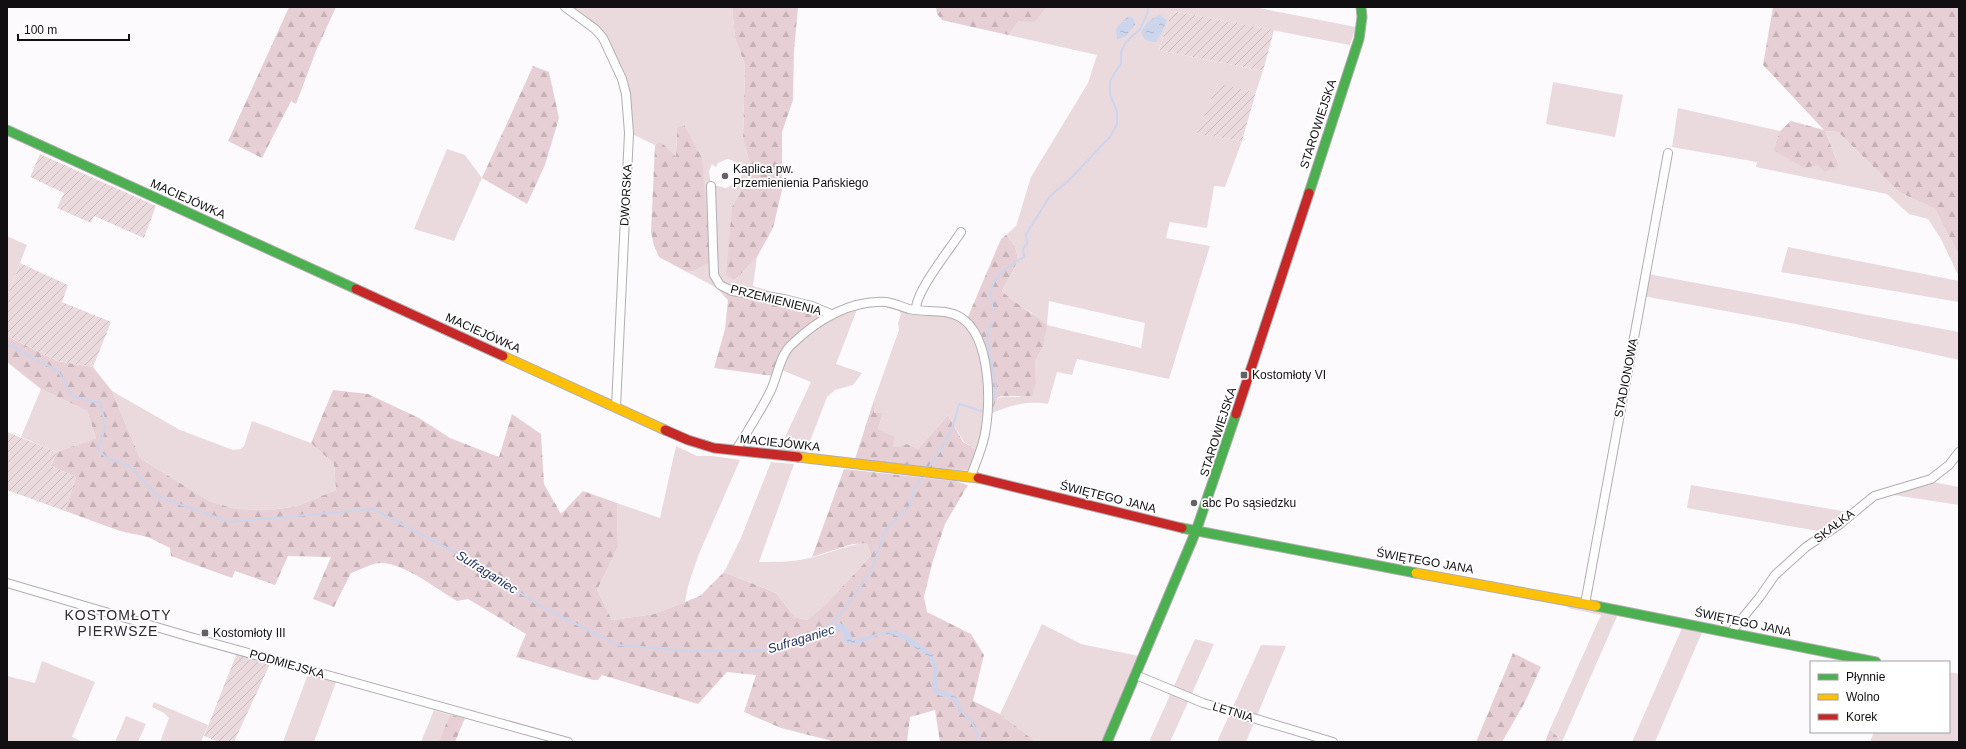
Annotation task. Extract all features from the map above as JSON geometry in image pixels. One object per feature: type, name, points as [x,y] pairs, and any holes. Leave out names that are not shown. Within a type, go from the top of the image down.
[{"type":"street","name":"DWORSKA","points":[[565,7],[595,29],[603,38],[622,79],[628,108],[629,133],[616,407]]},
{"type":"street","name":"STAROWIEJSKA","points":[[1107,742],[1196,531],[1359,39],[1362,7]]},
{"type":"street","name":"MACIEJÓWKA","points":[[7,130],[688,440],[714,448],[971,476]]},
{"type":"street","name":"STADIONOWA","points":[[1585,604],[1668,153]]},
{"type":"street","name":"PRZEMIENIENIA","points":[[711,186],[714,276],[720,285],[732,291],[805,305],[831,314]]},
{"type":"street","points":[[916,309],[916,302],[961,232]]},
{"type":"street","points":[[736,450],[762,408],[779,372],[782,357],[789,348],[831,314],[850,306],[873,302],[887,302],[916,309],[942,311],[959,317],[971,328],[980,344],[985,366],[987,411],[983,441],[971,476]]},
{"type":"street","name":"SKAŁKA","points":[[1731,632],[1759,598],[1775,575],[1806,547],[1840,524],[1874,496],[1931,479],[1949,465],[1959,452]]},
{"type":"street","name":"ŚWIĘTEGO JANA","points":[[971,476],[1196,531],[1731,632],[1871,661]]},
{"type":"street","name":"PODMIEJSKA","points":[[7,583],[195,638],[568,742]]},
{"type":"street","name":"LETNIA","points":[[1136,675],[1203,703],[1333,742]]},
{"type":"shaded area","points":[[569,7],[732,7],[735,38],[745,65],[743,138],[750,164],[748,177],[732,207],[735,280],[757,257],[753,286],[796,299],[729,293],[724,296],[717,288],[687,272],[694,271],[712,242],[706,205],[677,128],[676,158],[660,141],[655,145],[632,134],[631,103],[599,29]],"holes":[[[727,159],[732,160],[739,166],[742,170],[741,176],[735,183],[726,188],[714,185],[711,186],[709,171],[712,164],[716,167],[718,163]]]},
{"type":"shaded area","points":[[940,7],[1254,7],[1356,27],[1350,45],[1172,11],[1159,50],[1263,71],[1256,92],[1217,85],[1198,134],[1242,141],[1225,187],[1214,186],[1207,228],[1170,222],[1166,238],[1210,246],[1169,379],[1077,359],[1072,375],[1057,372],[1048,404],[1018,404],[990,414],[991,407],[996,400],[1008,396],[1019,397],[1036,383],[1035,361],[1043,347],[1032,313],[1002,291],[1014,269],[1017,256],[1016,250],[1006,235],[1016,226],[1031,177],[1088,83],[1097,55],[942,20]],"holes":[[[1049,301],[1145,323],[1141,348],[1047,325]]]},
{"type":"shaded area","points":[[1172,11],[1274,30],[1263,71],[1159,50]]},
{"type":"shaded area","points":[[1553,82],[1623,95],[1615,137],[1546,124]]},
{"type":"shaded area","points":[[1217,84],[1256,92],[1242,141],[1197,134]]},
{"type":"shaded area","points":[[1678,108],[1780,131],[1773,150],[1818,165],[1839,166],[1825,131],[1838,132],[1899,192],[1935,209],[1959,255],[1959,277],[1941,239],[1928,219],[1909,214],[1887,194],[1756,167],[1757,162],[1672,147]]},
{"type":"shaded area","points":[[447,149],[465,155],[482,178],[454,241],[414,229]]},
{"type":"shaded area","points":[[40,154],[156,206],[144,238],[94,216],[91,223],[57,208],[64,193],[30,177]]},
{"type":"shaded area","points":[[7,236],[27,245],[7,296]]},
{"type":"shaded area","points":[[1788,247],[1959,281],[1959,302],[1781,272]]},
{"type":"shaded area","points":[[20,263],[68,285],[62,302],[111,322],[93,367],[57,361],[7,336],[7,296]]},
{"type":"shaded area","points":[[1648,274],[1959,332],[1959,360],[1796,324],[1643,296]]},
{"type":"shaded area","points":[[887,305],[948,316],[961,322],[966,327],[978,350],[985,378],[985,422],[982,437],[977,450],[964,442],[948,415],[918,449],[907,444],[893,447],[878,429],[883,413],[874,413],[874,400],[899,330],[898,323],[901,314],[899,311],[887,308]]},
{"type":"shaded area","points":[[858,307],[836,364],[862,373],[853,385],[835,390],[827,397],[805,454],[778,452],[811,382],[782,370],[792,348],[801,339],[823,323]]},
{"type":"shaded area","points":[[41,389],[87,411],[96,438],[57,452],[21,437]]},
{"type":"shaded area","points":[[112,391],[180,430],[233,450],[241,449],[244,446],[252,421],[311,443],[334,464],[336,490],[297,506],[271,510],[236,509],[209,501],[140,458]]},
{"type":"shaded area","points":[[7,432],[57,452],[51,466],[76,477],[65,511],[7,490]]},
{"type":"shaded area","points":[[676,446],[697,456],[712,456],[740,460],[698,556],[688,586],[685,602],[654,614],[612,620],[597,590],[618,547],[617,503],[660,518]]},
{"type":"shaded area","points":[[771,462],[794,464],[759,562],[807,559],[867,542],[871,556],[825,605],[807,620],[795,617],[776,593],[724,572],[740,540]]},
{"type":"shaded area","points":[[1933,482],[1959,487],[1959,505],[1894,495]]},
{"type":"shaded area","points":[[1691,485],[1848,512],[1824,532],[1687,508]]},
{"type":"shaded area","points":[[1569,605],[1618,614],[1562,742],[1558,742],[1559,737],[1550,729],[1601,615],[1568,608]]},
{"type":"shaded area","points":[[1042,624],[1081,644],[1139,656],[1103,742],[1036,742],[1000,714]]},
{"type":"shaded area","points":[[1683,626],[1703,630],[1655,742],[1632,742]]},
{"type":"shaded area","points":[[1195,639],[1214,644],[1170,742],[1149,742]]},
{"type":"shaded area","points":[[1261,645],[1286,646],[1246,742],[1217,742]]},
{"type":"shaded area","points":[[237,653],[270,664],[234,742],[219,742],[204,736]]},
{"type":"shaded area","points":[[42,661],[95,682],[72,737],[83,742],[7,742],[7,676],[35,683]]},
{"type":"shaded area","points":[[1950,672],[1959,674],[1959,742],[1870,742],[1874,733],[1950,733]]},
{"type":"shaded area","points":[[308,674],[336,682],[314,742],[283,742]]},
{"type":"shaded area","points":[[154,702],[208,725],[201,742],[160,742],[169,718],[164,713],[152,707]]},
{"type":"shaded area","points":[[434,710],[450,715],[438,742],[421,742]]},
{"type":"shaded area","points":[[126,716],[146,724],[138,742],[115,742]]},
{"type":"green space","points":[[289,7],[336,7],[316,51],[296,104],[291,101],[262,158],[228,141]]},
{"type":"green space","points":[[732,7],[798,7],[794,51],[793,100],[782,132],[782,190],[773,228],[757,257],[735,280],[726,275],[732,207],[748,177],[750,164],[743,138],[745,65],[735,38]]},
{"type":"green space","points":[[936,7],[1045,8],[1035,22],[1017,21],[1009,35],[942,20],[937,14]]},
{"type":"green space","points":[[1773,7],[1959,7],[1959,255],[1935,209],[1899,192],[1838,132],[1825,131],[1839,166],[1825,172],[1818,165],[1804,168],[1773,150],[1780,131],[1791,121],[1824,130],[1763,65]]},
{"type":"green space","points":[[533,66],[549,72],[559,118],[545,165],[527,204],[482,178]]},
{"type":"green space","points":[[684,125],[702,158],[706,205],[712,242],[711,261],[694,271],[687,272],[659,257],[654,246],[651,232],[655,145],[660,141],[676,157],[677,128]]},
{"type":"green space","points":[[1006,235],[1016,250],[1017,256],[1014,269],[1002,291],[1047,325],[1043,347],[1035,361],[1036,383],[1032,396],[1001,396],[997,398],[993,408],[991,404],[987,358],[967,319],[1001,239]]},
{"type":"green space","points":[[729,293],[804,306],[813,310],[819,315],[818,320],[792,342],[774,376],[714,368],[725,329],[728,300],[724,296]]},
{"type":"green space","points":[[7,336],[57,361],[93,367],[112,391],[140,458],[209,501],[236,509],[271,510],[297,506],[336,490],[334,464],[311,443],[333,390],[368,394],[419,418],[450,438],[499,457],[512,414],[541,434],[544,484],[561,514],[583,491],[617,503],[618,547],[597,590],[612,620],[654,614],[700,596],[724,572],[776,593],[795,617],[807,620],[825,605],[871,556],[867,543],[853,544],[812,557],[844,469],[955,481],[968,485],[945,524],[932,564],[924,597],[927,612],[971,634],[984,655],[973,701],[1000,714],[1036,742],[940,742],[935,710],[910,717],[907,742],[836,742],[781,728],[744,712],[756,675],[727,672],[698,704],[602,675],[598,680],[593,680],[516,657],[526,634],[468,599],[457,601],[409,572],[389,564],[380,563],[351,573],[334,607],[313,599],[331,557],[288,556],[275,585],[235,571],[232,578],[171,556],[170,548],[148,537],[120,531],[65,511],[76,477],[51,466],[57,452],[96,438],[87,411],[41,389],[7,362]]},
{"type":"green space","points":[[874,400],[874,413],[883,413],[878,429],[894,437],[893,447],[907,444],[918,449],[948,415],[963,442],[977,450],[969,471],[855,459]]},
{"type":"green space","points":[[1513,653],[1541,667],[1525,702],[1502,742],[1476,742]]},
{"type":"green space","points":[[450,715],[465,718],[455,742],[438,742]]},
{"type":"green space","points":[[1550,729],[1559,738],[1558,742],[1545,742]]},
{"type":"water","points":[[1160,15],[1167,20],[1156,42],[1150,42],[1143,37],[1141,32],[1144,26]]},
{"type":"water","points":[[1130,16],[1134,19],[1135,25],[1126,36],[1117,40],[1116,29],[1123,20]]},
{"type":"water","points":[[840,623],[846,626],[854,640],[890,630],[909,636],[933,655],[937,667],[937,689],[954,695],[958,700],[962,711],[959,713],[955,702],[952,699],[933,692],[933,667],[929,658],[922,652],[900,638],[889,634],[883,634],[856,644],[844,642],[842,631],[836,630],[835,624]]},
{"type":"waterway","points":[[992,310],[991,293],[995,280],[1013,263],[1024,257],[1023,249],[1027,244],[1026,234],[1050,196],[1069,180],[1110,137],[1117,124],[1117,111],[1110,95],[1110,81],[1121,63],[1121,52],[1126,42],[1140,29],[1147,14],[1148,7]]},
{"type":"waterway","points":[[991,408],[996,388],[987,335],[992,322]]},
{"type":"waterway","name":"Sufraganiec","points":[[7,344],[58,371],[73,397],[101,403],[105,428],[98,450],[107,458],[129,466],[159,497],[230,522],[373,509],[477,564],[540,606],[618,645],[684,651],[762,651],[837,627]]},
{"type":"waterway","points":[[929,467],[939,453],[947,437],[959,404],[985,411]]},
{"type":"waterway","points":[[824,630],[843,611],[871,572],[885,530],[910,506],[913,490],[923,476]]},
{"type":"waterway","name":"Sufraganiec","points":[[960,710],[972,722],[981,742]]},
{"type":"traffic: fast","points":[[1309,193],[1359,39],[1362,17],[1361,7]]},
{"type":"traffic: fast","points":[[7,130],[356,289]]},
{"type":"traffic: fast","points":[[1107,742],[1196,531],[1236,414]]},
{"type":"traffic: fast","points":[[1182,528],[1416,573]]},
{"type":"traffic: fast","points":[[1596,606],[1871,661]]},
{"type":"traffic: slow","points":[[503,356],[665,430]]},
{"type":"traffic: slow","points":[[798,457],[978,478]]},
{"type":"traffic: slow","points":[[1416,573],[1596,606]]},
{"type":"traffic: jam","points":[[1236,414],[1309,193]]},
{"type":"traffic: jam","points":[[356,289],[503,356]]},
{"type":"traffic: jam","points":[[665,430],[688,440],[714,448],[798,457]]},
{"type":"traffic: jam","points":[[978,478],[1182,528]]},
{"type":"place","name":"Kaplica pw. Przemienienia Pańskiego","points":[[725,176]]},
{"type":"place","name":"Kostomłoty VI","points":[[1244,375]]},
{"type":"place","name":"abc Po sąsiedzku","points":[[1194,503]]},
{"type":"place","name":"Kostomłoty III","points":[[205,633]]},
{"type":"district","name":"KOSTOMŁOTY PIERWSZE","points":[[118,624]]}]
